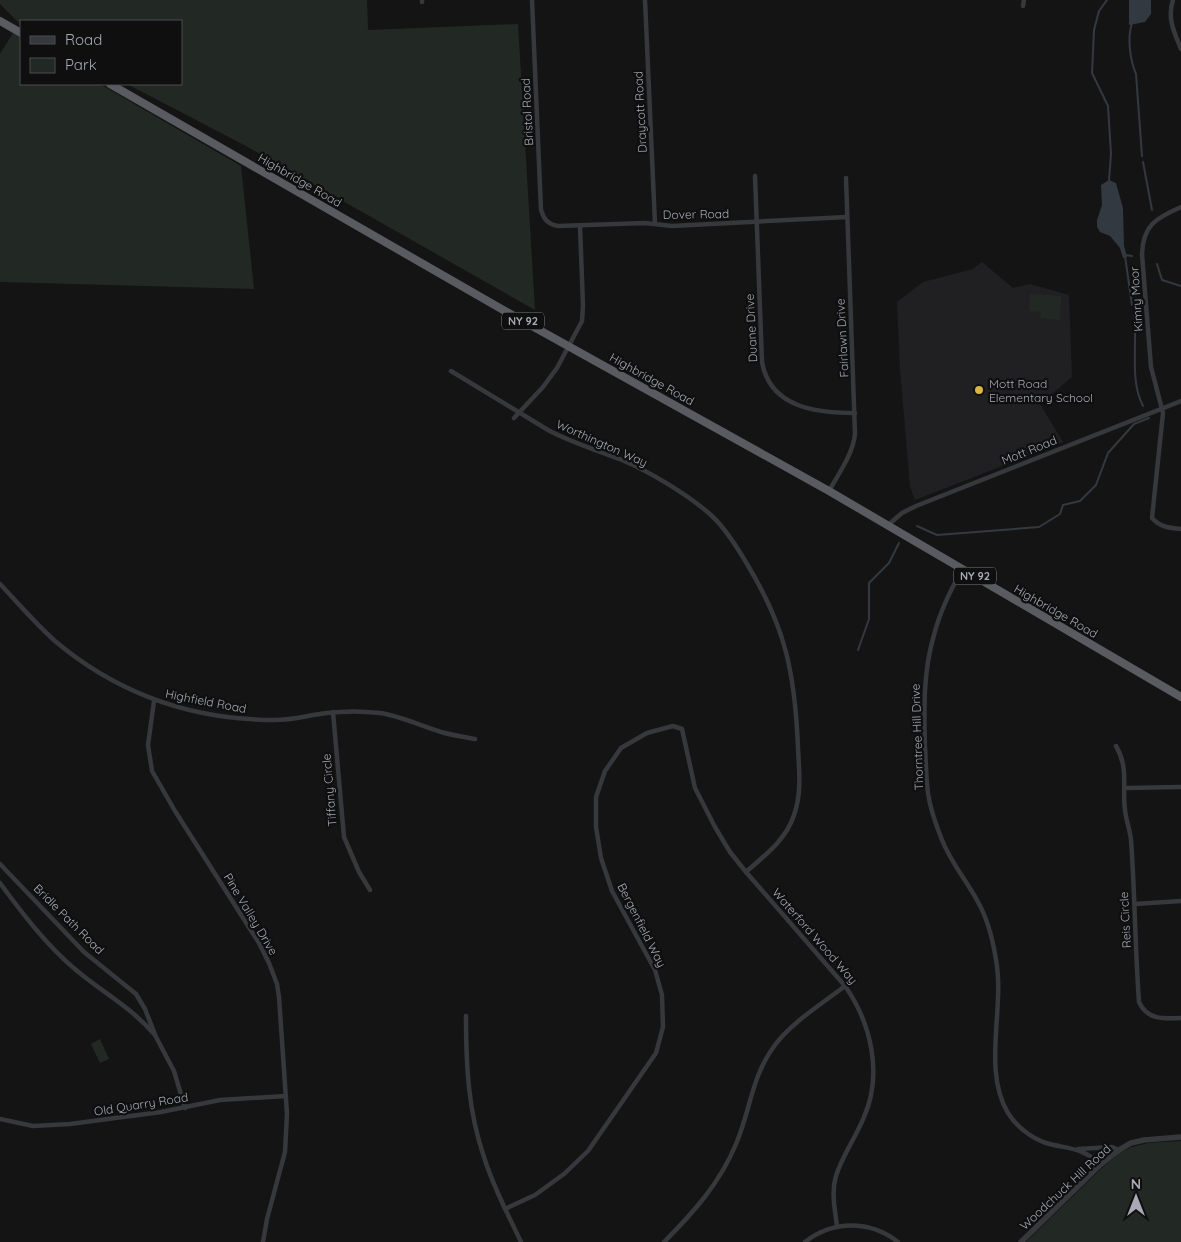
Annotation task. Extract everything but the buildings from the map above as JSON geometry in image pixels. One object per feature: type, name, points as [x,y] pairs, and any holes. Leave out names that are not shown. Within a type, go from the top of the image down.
[{"type":"highway","points":[[0,20],[20,31]]},
{"type":"highway","name":"Highbridge Road","points":[[112,85],[569,346],[829,491],[1181,697]]},
{"type":"street","name":"Bristol Road","points":[[532,0],[541,210],[546,222]]},
{"type":"street","name":"Draycott Road","points":[[645,0],[655,224]]},
{"type":"street","points":[[1023,6],[1024,0]]},
{"type":"street","points":[[1173,0],[1170,16],[1181,49]]},
{"type":"street","name":"Duane Drive","points":[[755,176],[762,362],[768,381],[784,398],[812,410],[830,413],[855,412]]},
{"type":"street","name":"Fairlawn Drive","points":[[829,491],[854,443],[855,412],[846,178]]},
{"type":"street","name":"Kimry Moor","points":[[1163,407],[1151,367],[1143,242],[1148,229],[1156,220],[1181,207]]},
{"type":"street","name":"Dover Road","points":[[546,222],[558,226],[655,224],[672,226],[848,217]]},
{"type":"street","points":[[514,418],[543,387],[557,368],[582,321],[580,226]]},
{"type":"street","name":"Worthington Way","points":[[451,371],[564,438],[630,463],[698,504],[724,529],[761,586],[774,612],[787,653],[793,681],[800,784],[798,801],[788,829],[782,838],[746,872]]},
{"type":"street","name":"Mott Road","points":[[888,525],[902,513],[916,506],[1181,400]]},
{"type":"street","points":[[1163,407],[1163,423],[1152,518],[1157,524],[1164,527],[1181,530]]},
{"type":"street","name":"Thorntree Hill Drive","points":[[962,568],[934,633],[925,679],[924,725],[928,794],[942,840],[951,859],[978,901],[992,935],[998,973],[998,1015],[994,1067],[1004,1107],[1016,1124],[1032,1136],[1044,1142],[1086,1153],[1100,1165]]},
{"type":"street","name":"Highfield Road","points":[[0,584],[39,626],[86,664],[115,682],[154,701],[227,718],[250,720],[281,720],[333,712],[381,713],[475,740]]},
{"type":"street","name":"Pine Valley Drive","points":[[154,701],[148,745],[152,770],[175,811],[259,943],[269,963],[280,997],[287,1138],[286,1152],[267,1219],[263,1242]]},
{"type":"street","name":"Tiffany Circle","points":[[333,712],[344,837],[359,872],[370,890]]},
{"type":"street","name":"Bergenfield Way","points":[[505,1209],[535,1195],[564,1174],[588,1151],[656,1053],[663,1027],[662,995],[656,970],[612,891],[601,858],[596,827],[596,797],[605,771],[621,748],[647,733],[673,726],[682,729]]},
{"type":"street","name":"Waterford Wood Way","points":[[682,729],[695,788],[730,852],[845,986],[855,999],[862,1014],[873,1062],[874,1082],[867,1111],[836,1177],[834,1190],[837,1226]]},
{"type":"street","name":"Reis Circle","points":[[1116,746],[1122,757],[1125,809],[1130,838],[1139,1002],[1142,1009],[1152,1016],[1181,1018]]},
{"type":"street","points":[[1125,788],[1181,787]]},
{"type":"street","name":"Bridle Path Road","points":[[0,864],[84,952],[136,994],[174,1071],[185,1108]]},
{"type":"street","name":"Bridle Path Road","points":[[0,882],[23,914],[59,954],[84,977],[144,1022],[156,1037]]},
{"type":"street","points":[[1135,904],[1181,901]]},
{"type":"street","points":[[664,1242],[704,1199],[721,1175],[737,1144],[753,1086],[762,1065],[776,1044],[789,1030],[845,986]]},
{"type":"street","points":[[466,1016],[466,1065],[475,1125],[483,1156],[521,1242]]},
{"type":"street","name":"Old Quarry Road","points":[[0,1119],[33,1126],[70,1124],[243,1098],[286,1096]]},
{"type":"street","name":"Woodchuck Hill Road","points":[[1021,1242],[1100,1165],[1119,1150],[1131,1143],[1144,1140],[1181,1137]]},
{"type":"street","name":"Thorntree Hill Drive","points":[[1077,1150],[1112,1147],[1119,1150]]},
{"type":"street","points":[[805,1242],[816,1234],[837,1226],[849,1225],[864,1226],[877,1230],[898,1242]]},
{"type":"shaded area","points":[[1129,0],[1151,0],[1151,14],[1145,22],[1129,25]]},
{"type":"shaded area","points":[[1109,180],[1116,183],[1123,208],[1124,246],[1127,257],[1123,258],[1120,248],[1110,236],[1100,232],[1097,227],[1097,220],[1102,205],[1101,185]]},
{"type":"shaded area","name":"Mott Road Elementary School","points":[[982,262],[1013,288],[1030,284],[1069,295],[1072,377],[1040,404],[1063,442],[915,500],[910,487],[900,369],[897,302],[923,282],[973,269]]},
{"type":"green space","points":[[0,0],[367,0],[368,30],[518,24],[535,310],[246,146],[129,85],[182,85],[182,20],[20,20],[20,24],[0,4]]},
{"type":"green space","points":[[13,33],[20,37],[20,85],[102,85],[241,166],[254,289],[0,282],[0,54]]},
{"type":"green space","points":[[1030,294],[1061,296],[1060,320],[1040,318],[1041,312],[1029,311]]},
{"type":"green space","points":[[100,1039],[109,1059],[100,1063],[91,1044]]},
{"type":"green space","points":[[1181,1141],[1181,1242],[1026,1242],[1121,1152],[1148,1143]]},
{"type":"waterway","points":[[1107,0],[1099,11],[1094,30],[1092,73],[1108,106],[1111,154],[1109,180]]},
{"type":"waterway","points":[[1132,23],[1130,29],[1130,49],[1136,74],[1142,156]]},
{"type":"waterway","points":[[1143,162],[1152,210]]},
{"type":"waterway","points":[[1125,255],[1132,256]]},
{"type":"waterway","points":[[1125,256],[1132,305]]},
{"type":"waterway","points":[[1157,264],[1162,280],[1181,286]]},
{"type":"waterway","points":[[1134,315],[1136,384],[1143,406]]},
{"type":"waterway","points":[[917,526],[937,535],[1039,527],[1060,514],[1063,505],[1080,501],[1096,485],[1108,453],[1134,424],[1149,418]]},
{"type":"waterway","points":[[858,650],[869,619],[869,583],[889,563],[899,543]]},
{"type":"place","name":"Mott Road Elementary School","points":[[979,390]]}]
